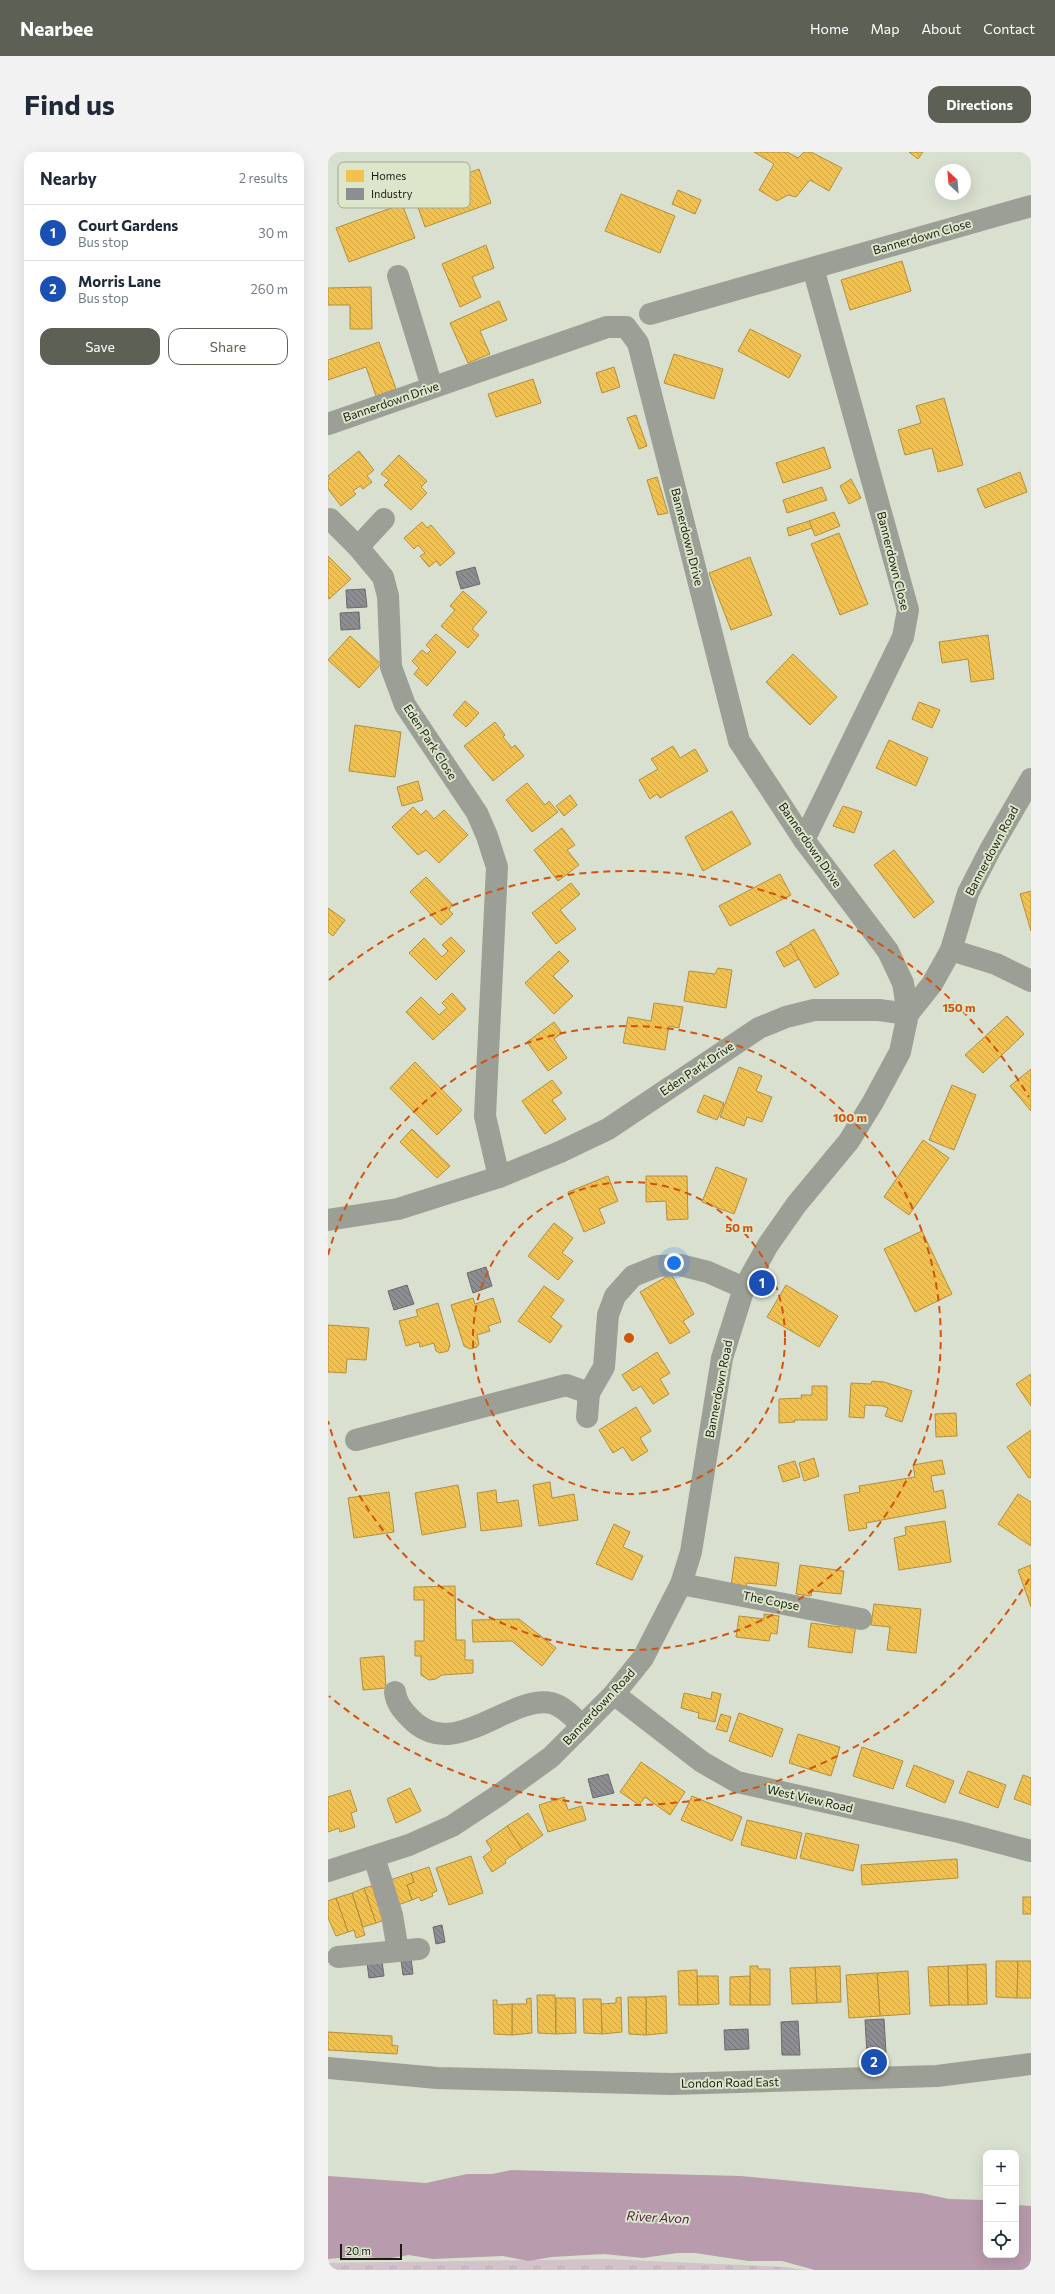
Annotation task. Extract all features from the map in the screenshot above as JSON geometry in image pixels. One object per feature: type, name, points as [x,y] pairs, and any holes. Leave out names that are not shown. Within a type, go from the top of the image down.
[{"type":"street","name":"Bannerdown Close","points":[[650,314],[1031,206]]},
{"type":"street","name":"Bannerdown Close","points":[[804,840],[903,637],[908,610],[813,268]]},
{"type":"street","points":[[398,276],[432,387]]},
{"type":"street","name":"Bannerdown Drive","points":[[328,424],[607,327],[626,327],[638,343],[739,741],[804,840],[888,951],[903,983],[908,1014]]},
{"type":"street","name":"Eden Park Close","points":[[330,519],[358,547],[383,577],[388,596],[391,668],[405,705],[477,813],[487,836],[497,867],[485,1116],[499,1177]]},
{"type":"street","points":[[358,547],[384,519]]},
{"type":"street","name":"Bannerdown Road","points":[[328,1871],[374,1857],[452,1826],[499,1795],[551,1757],[614,1694],[643,1658],[681,1584],[691,1552],[722,1358],[744,1288],[768,1245],[796,1205],[849,1141],[873,1102],[900,1052],[908,1014],[932,984],[950,950],[968,893],[990,850],[1031,779]]},
{"type":"street","points":[[950,950],[996,964],[1031,981]]},
{"type":"street","name":"Eden Park Drive","points":[[328,1220],[398,1209],[499,1177],[560,1152],[608,1129],[759,1028],[786,1017],[814,1010],[878,1010],[908,1014]]},
{"type":"street","points":[[587,1418],[589,1392],[604,1367],[608,1315],[615,1296],[633,1276],[658,1266],[680,1264],[708,1272],[744,1288]]},
{"type":"street","points":[[356,1440],[566,1385],[589,1392]]},
{"type":"street","name":"The Copse","points":[[681,1584],[861,1619]]},
{"type":"street","points":[[395,1692],[403,1711],[414,1722],[438,1733],[459,1733],[526,1706],[544,1703],[558,1706],[582,1726]]},
{"type":"street","name":"West View Road","points":[[614,1694],[702,1762],[737,1782],[959,1832],[1031,1851]]},
{"type":"street","points":[[338,1957],[409,1950],[392,1916],[374,1857]]},
{"type":"street","name":"London Road East","points":[[328,2068],[429,2077],[671,2084],[937,2076],[1031,2064]]},
{"type":"street","name":"London Road East","points":[[328,2080],[354,2081],[429,2077]]},
{"type":"green space","points":[[604,2259],[785,2267],[806,2270],[328,2270],[328,2263]]},
{"type":"water","name":"River Avon","points":[[511,2170],[741,2176],[921,2193],[949,2199],[983,2200],[983,2258],[1019,2258],[1019,2205],[1031,2206],[1031,2270],[815,2270],[782,2261],[748,2261],[695,2253],[677,2253],[643,2258],[604,2254],[552,2257],[528,2261],[503,2256],[433,2259],[409,2255],[385,2259],[359,2256],[328,2259],[328,2176],[426,2183],[467,2174],[492,2174]]},
{"type":"building: Homes","points":[[754,152],[787,152],[798,158],[804,152],[811,152],[842,168],[829,191],[810,180],[796,197],[788,195],[777,201],[759,190],[774,164]]},
{"type":"building: Homes","points":[[909,152],[923,152],[918,159]]},
{"type":"building: Homes","points":[[479,169],[491,203],[425,227],[418,208],[470,208],[470,172]]},
{"type":"building: Homes","points":[[678,190],[701,200],[695,214],[672,204]]},
{"type":"building: Homes","points":[[621,194],[675,216],[660,253],[605,231]]},
{"type":"building: Homes","points":[[391,208],[404,208],[415,238],[349,262],[336,228]]},
{"type":"building: Homes","points":[[486,245],[494,268],[472,277],[481,297],[460,307],[442,264]]},
{"type":"building: Homes","points":[[902,261],[911,291],[850,310],[841,280]]},
{"type":"building: Homes","points":[[371,287],[372,329],[350,329],[350,305],[328,305],[328,288]]},
{"type":"building: Homes","points":[[499,301],[507,320],[480,331],[490,354],[468,363],[450,323]]},
{"type":"building: Homes","points":[[750,329],[801,355],[789,378],[738,351]]},
{"type":"building: Homes","points":[[379,342],[396,389],[376,396],[366,367],[328,380],[328,360]]},
{"type":"building: Homes","points":[[674,354],[723,369],[714,399],[664,383]]},
{"type":"building: Homes","points":[[614,367],[620,387],[602,393],[596,373]]},
{"type":"building: Homes","points":[[533,379],[541,403],[496,417],[488,394]]},
{"type":"building: Homes","points":[[944,398],[963,465],[938,472],[932,448],[905,455],[898,430],[921,423],[916,406]]},
{"type":"building: Homes","points":[[636,415],[647,446],[639,449],[627,418]]},
{"type":"building: Homes","points":[[824,447],[831,468],[783,483],[776,463]]},
{"type":"building: Homes","points":[[359,451],[374,470],[367,476],[372,482],[363,489],[360,486],[353,491],[356,494],[341,506],[328,489],[328,480],[330,479],[328,476]]},
{"type":"building: Homes","points":[[399,455],[427,481],[421,487],[427,493],[411,510],[384,485],[389,480],[381,474]]},
{"type":"building: Homes","points":[[1020,472],[1027,492],[985,508],[977,489]]},
{"type":"building: Homes","points":[[657,477],[668,513],[658,515],[647,480]]},
{"type":"building: Homes","points":[[851,479],[861,498],[849,504],[840,486]]},
{"type":"building: Homes","points":[[822,487],[827,500],[787,513],[783,500]]},
{"type":"building: Homes","points":[[834,512],[840,526],[815,536],[809,521]]},
{"type":"building: Homes","points":[[809,521],[812,528],[789,536],[787,528]]},
{"type":"building: Homes","points":[[422,522],[427,528],[431,525],[455,553],[440,566],[436,561],[429,567],[420,556],[425,553],[418,545],[414,549],[404,538]]},
{"type":"building: Homes","points":[[839,533],[868,604],[840,615],[811,544]]},
{"type":"building: Homes","points":[[328,556],[351,579],[329,599],[328,598]]},
{"type":"building: Homes","points":[[750,557],[772,615],[731,630],[709,573]]},
{"type":"building: Homes","points":[[463,591],[487,612],[472,629],[479,635],[468,648],[441,626],[455,610],[450,606]]},
{"type":"building: Homes","points":[[436,634],[456,652],[427,686],[414,674],[419,668],[412,661],[422,650],[427,654],[431,650],[426,645]]},
{"type":"building: Homes","points":[[988,635],[994,679],[971,682],[968,659],[942,663],[939,642]]},
{"type":"building: Homes","points":[[350,636],[381,664],[359,688],[328,660]]},
{"type":"building: Homes","points":[[793,654],[837,697],[810,725],[766,682]]},
{"type":"building: Homes","points":[[465,701],[479,713],[466,727],[453,715]]},
{"type":"building: Homes","points":[[919,702],[940,710],[932,728],[912,719]]},
{"type":"building: Homes","points":[[495,722],[505,735],[503,737],[512,748],[515,745],[524,756],[493,781],[464,746]]},
{"type":"building: Homes","points":[[355,725],[401,732],[395,777],[349,771]]},
{"type":"building: Homes","points":[[889,740],[928,758],[916,786],[876,768]]},
{"type":"building: Homes","points":[[673,746],[680,758],[695,749],[708,771],[660,798],[657,794],[650,799],[639,780],[658,769],[651,759]]},
{"type":"building: Homes","points":[[418,781],[423,800],[402,806],[397,787]]},
{"type":"building: Homes","points":[[527,783],[545,805],[549,801],[558,812],[532,832],[506,800]]},
{"type":"building: Homes","points":[[570,795],[577,805],[564,816],[556,806]]},
{"type":"building: Homes","points":[[843,806],[862,812],[854,833],[833,826]]},
{"type":"building: Homes","points":[[413,807],[421,815],[426,810],[434,819],[444,810],[468,835],[439,863],[426,850],[418,855],[392,827]]},
{"type":"building: Homes","points":[[732,811],[751,844],[703,871],[685,837]]},
{"type":"building: Homes","points":[[562,828],[575,845],[567,850],[579,865],[558,881],[534,850]]},
{"type":"building: Homes","points":[[894,850],[934,902],[914,918],[874,865]]},
{"type":"building: Homes","points":[[780,874],[791,895],[730,926],[719,906]]},
{"type":"building: Homes","points":[[426,877],[452,904],[449,910],[453,914],[441,925],[410,892]]},
{"type":"building: Homes","points":[[571,883],[580,894],[560,910],[576,929],[556,944],[532,913]]},
{"type":"building: Homes","points":[[1031,891],[1031,931],[1020,894]]},
{"type":"building: Homes","points":[[328,908],[345,920],[333,936],[328,932]]},
{"type":"building: Homes","points":[[814,929],[839,974],[815,988],[790,943]]},
{"type":"building: Homes","points":[[451,937],[465,951],[436,980],[409,953],[424,938],[442,957],[448,951],[442,945]]},
{"type":"building: Homes","points":[[791,944],[799,959],[784,967],[776,952]]},
{"type":"building: Homes","points":[[559,951],[569,961],[553,976],[573,996],[554,1014],[525,983]]},
{"type":"building: Homes","points":[[718,968],[732,970],[726,1008],[684,1001],[689,971],[715,974]]},
{"type":"building: Homes","points":[[452,993],[466,1009],[433,1040],[406,1012],[421,997],[439,1015],[447,1008],[442,1003]]},
{"type":"building: Homes","points":[[654,1003],[683,1007],[679,1028],[669,1026],[665,1050],[623,1043],[628,1017],[651,1021]]},
{"type":"building: Homes","points":[[1007,1016],[1024,1034],[983,1073],[965,1055]]},
{"type":"building: Homes","points":[[554,1022],[562,1033],[554,1039],[567,1058],[548,1071],[527,1042]]},
{"type":"building: Homes","points":[[415,1062],[462,1110],[437,1135],[390,1088]]},
{"type":"building: Homes","points":[[739,1067],[762,1076],[756,1091],[772,1097],[762,1122],[747,1117],[744,1126],[720,1117]]},
{"type":"building: Homes","points":[[1031,1069],[1031,1111],[1010,1086]]},
{"type":"building: Homes","points":[[552,1080],[562,1093],[552,1100],[566,1119],[545,1134],[522,1101]]},
{"type":"building: Homes","points":[[952,1085],[976,1095],[954,1150],[929,1140]]},
{"type":"building: Homes","points":[[704,1095],[724,1103],[717,1120],[697,1112]]},
{"type":"building: Homes","points":[[412,1129],[450,1166],[437,1178],[400,1142]]},
{"type":"building: Homes","points":[[923,1140],[949,1158],[909,1215],[884,1197]]},
{"type":"building: Homes","points":[[716,1167],[747,1179],[734,1214],[702,1202]]},
{"type":"building: Homes","points":[[608,1176],[618,1201],[599,1209],[605,1223],[584,1232],[568,1192]]},
{"type":"building: Homes","points":[[646,1176],[687,1176],[688,1219],[667,1220],[666,1201],[646,1202]]},
{"type":"building: Homes","points":[[554,1223],[573,1238],[562,1253],[573,1261],[558,1280],[528,1256]]},
{"type":"building: Homes","points":[[922,1231],[952,1294],[915,1312],[884,1249]]},
{"type":"building: Homes","points":[[671,1274],[694,1314],[683,1321],[690,1332],[670,1344],[640,1292]]},
{"type":"building: Homes","points":[[786,1285],[838,1316],[819,1347],[767,1317]]},
{"type":"building: Homes","points":[[544,1286],[564,1300],[551,1317],[562,1326],[550,1343],[518,1321]]},
{"type":"building: Homes","points":[[473,1298],[475,1304],[493,1298],[501,1322],[488,1326],[490,1331],[477,1335],[479,1344],[477,1347],[470,1349],[464,1346],[451,1305]]},
{"type":"building: Homes","points":[[438,1303],[450,1345],[448,1351],[440,1353],[436,1351],[434,1343],[420,1347],[419,1342],[406,1346],[399,1321],[418,1316],[416,1310]]},
{"type":"building: Homes","points":[[328,1325],[369,1328],[366,1360],[347,1359],[346,1373],[328,1372]]},
{"type":"building: Homes","points":[[657,1352],[670,1373],[660,1379],[669,1394],[653,1404],[641,1386],[633,1391],[622,1375]]},
{"type":"building: Homes","points":[[1031,1374],[1031,1406],[1016,1384]]},
{"type":"building: Homes","points":[[872,1381],[884,1382],[912,1391],[902,1422],[885,1416],[888,1408],[883,1406],[865,1405],[864,1418],[849,1417],[851,1383],[871,1384]]},
{"type":"building: Homes","points":[[812,1386],[827,1386],[827,1420],[794,1420],[795,1422],[779,1423],[779,1399],[802,1398],[801,1395],[812,1395]]},
{"type":"building: Homes","points":[[636,1407],[651,1431],[640,1438],[648,1451],[632,1461],[623,1447],[613,1453],[599,1430]]},
{"type":"building: Homes","points":[[956,1413],[957,1436],[936,1437],[935,1414]]},
{"type":"building: Homes","points":[[1031,1430],[1031,1477],[1029,1478],[1007,1447]]},
{"type":"building: Homes","points":[[814,1458],[819,1476],[804,1481],[799,1463]]},
{"type":"building: Homes","points":[[942,1460],[945,1474],[931,1476],[934,1492],[943,1490],[946,1508],[866,1523],[867,1528],[849,1531],[844,1495],[860,1492],[859,1486],[915,1477],[913,1465]]},
{"type":"building: Homes","points":[[795,1461],[800,1477],[783,1482],[778,1466]]},
{"type":"building: Homes","points":[[550,1482],[552,1498],[574,1494],[578,1520],[539,1526],[533,1485]]},
{"type":"building: Homes","points":[[458,1485],[466,1527],[422,1535],[415,1493]]},
{"type":"building: Homes","points":[[496,1490],[497,1503],[518,1500],[522,1526],[481,1531],[477,1493]]},
{"type":"building: Homes","points":[[389,1492],[394,1532],[354,1538],[348,1498]]},
{"type":"building: Homes","points":[[1018,1494],[1031,1502],[1031,1546],[998,1524]]},
{"type":"building: Homes","points":[[945,1521],[951,1562],[899,1570],[894,1538],[906,1535],[905,1527]]},
{"type":"building: Homes","points":[[614,1524],[630,1532],[623,1547],[643,1556],[632,1580],[596,1564]]},
{"type":"building: Homes","points":[[735,1557],[779,1563],[776,1586],[747,1583],[746,1588],[731,1586]]},
{"type":"building: Homes","points":[[800,1565],[844,1571],[841,1594],[812,1591],[811,1596],[796,1594]]},
{"type":"building: Homes","points":[[1031,1565],[1031,1607],[1018,1570]]},
{"type":"building: Homes","points":[[455,1586],[456,1640],[465,1640],[465,1660],[473,1660],[473,1673],[442,1675],[436,1679],[429,1680],[421,1675],[421,1656],[415,1656],[415,1641],[424,1641],[424,1600],[414,1600],[414,1587]]},
{"type":"building: Homes","points":[[874,1604],[921,1609],[916,1653],[887,1650],[890,1627],[871,1625]]},
{"type":"building: Homes","points":[[764,1614],[779,1616],[777,1634],[771,1633],[769,1641],[736,1637],[739,1616],[764,1619]]},
{"type":"building: Homes","points":[[519,1619],[556,1648],[542,1666],[512,1641],[473,1642],[472,1620]]},
{"type":"building: Homes","points":[[841,1622],[856,1624],[852,1653],[808,1647],[811,1623],[840,1627]]},
{"type":"building: Homes","points":[[384,1656],[386,1688],[363,1690],[360,1658]]},
{"type":"building: Homes","points":[[712,1692],[721,1694],[715,1722],[698,1718],[699,1713],[681,1708],[684,1693],[711,1699]]},
{"type":"building: Homes","points":[[739,1713],[783,1729],[772,1757],[729,1741]]},
{"type":"building: Homes","points":[[721,1714],[731,1717],[727,1732],[716,1729]]},
{"type":"building: Homes","points":[[798,1734],[840,1747],[831,1776],[789,1763]]},
{"type":"building: Homes","points":[[862,1747],[903,1761],[893,1789],[853,1776]]},
{"type":"building: Homes","points":[[641,1762],[685,1792],[670,1815],[645,1797],[639,1805],[620,1792]]},
{"type":"building: Homes","points":[[914,1765],[954,1781],[945,1803],[906,1786]]},
{"type":"building: Homes","points":[[968,1771],[1006,1785],[998,1808],[959,1793]]},
{"type":"building: Homes","points":[[1023,1775],[1031,1778],[1031,1805],[1014,1799]]},
{"type":"building: Homes","points":[[410,1788],[421,1811],[396,1823],[387,1799]]},
{"type":"building: Homes","points":[[350,1790],[357,1811],[351,1813],[355,1827],[340,1832],[339,1828],[328,1832],[328,1797]]},
{"type":"building: Homes","points":[[692,1796],[742,1817],[732,1841],[681,1820]]},
{"type":"building: Homes","points":[[564,1797],[568,1810],[582,1806],[586,1820],[548,1832],[539,1805]]},
{"type":"building: Homes","points":[[528,1813],[543,1835],[522,1849],[507,1826]]},
{"type":"building: Homes","points":[[747,1820],[802,1833],[796,1859],[741,1845]]},
{"type":"building: Homes","points":[[507,1826],[522,1849],[505,1860],[506,1863],[492,1872],[483,1857],[492,1850],[486,1841]]},
{"type":"building: Homes","points":[[806,1833],[859,1845],[853,1871],[800,1858]]},
{"type":"building: Homes","points":[[471,1856],[483,1893],[449,1905],[436,1868]]},
{"type":"building: Homes","points":[[957,1859],[958,1878],[862,1885],[861,1865]]},
{"type":"building: Homes","points":[[429,1867],[437,1891],[432,1893],[433,1896],[421,1901],[419,1897],[412,1900],[407,1885],[414,1882],[411,1873]]},
{"type":"building: Homes","points":[[411,1873],[414,1882],[407,1885],[412,1900],[395,1906],[387,1881]]},
{"type":"building: Homes","points":[[379,1884],[387,1919],[376,1923],[364,1888]]},
{"type":"building: Homes","points":[[364,1888],[376,1923],[363,1927],[352,1893]]},
{"type":"building: Homes","points":[[352,1893],[365,1935],[356,1938],[354,1930],[348,1932],[336,1898]]},
{"type":"building: Homes","points":[[1023,1897],[1031,1897],[1031,1914],[1023,1914]]},
{"type":"building: Homes","points":[[336,1898],[348,1932],[336,1936],[328,1918],[328,1901]]},
{"type":"building: Homes","points":[[996,1961],[1018,1961],[1017,1998],[996,1997]]},
{"type":"building: Homes","points":[[1018,1961],[1031,1961],[1031,1998],[1017,1998]]},
{"type":"building: Homes","points":[[986,1964],[987,2004],[968,2005],[967,1965]]},
{"type":"building: Homes","points":[[967,1965],[968,2005],[949,2005],[948,1966]]},
{"type":"building: Homes","points":[[750,1966],[758,1966],[758,1969],[770,1969],[770,2005],[750,2005]]},
{"type":"building: Homes","points":[[840,1966],[841,2002],[817,2003],[815,1967]]},
{"type":"building: Homes","points":[[948,1966],[949,2005],[930,2006],[928,1967]]},
{"type":"building: Homes","points":[[815,1967],[817,2003],[792,2004],[790,1968]]},
{"type":"building: Homes","points":[[697,1970],[698,2005],[679,2005],[678,1971]]},
{"type":"building: Homes","points":[[908,1971],[910,2014],[880,2016],[877,1973]]},
{"type":"building: Homes","points":[[877,1973],[880,2016],[849,2018],[846,1975]]},
{"type":"building: Homes","points":[[697,1976],[718,1976],[719,2004],[698,2005]]},
{"type":"building: Homes","points":[[750,1976],[750,2005],[730,2005],[730,1977]]},
{"type":"building: Homes","points":[[537,1995],[555,1995],[556,2034],[538,2033]]},
{"type":"building: Homes","points":[[666,1996],[667,2033],[646,2035],[646,1997]]},
{"type":"building: Homes","points":[[621,1997],[622,2032],[602,2034],[601,2004],[616,2003],[616,1998]]},
{"type":"building: Homes","points":[[628,1997],[646,1997],[646,2035],[629,2034]]},
{"type":"building: Homes","points":[[531,1998],[532,2033],[512,2035],[512,2004],[527,2004],[526,1999]]},
{"type":"building: Homes","points":[[556,1998],[575,1998],[576,2033],[556,2034]]},
{"type":"building: Homes","points":[[583,1999],[601,1999],[602,2034],[584,2033]]},
{"type":"building: Homes","points":[[493,2000],[497,2000],[497,2005],[512,2004],[512,2035],[494,2034]]},
{"type":"building: Homes","points":[[328,2032],[392,2036],[392,2045],[398,2046],[397,2054],[328,2050]]},
{"type":"building: Industry","points":[[475,567],[480,584],[461,589],[456,572]]},
{"type":"building: Industry","points":[[365,589],[367,607],[347,608],[346,590]]},
{"type":"building: Industry","points":[[359,612],[360,629],[341,630],[340,613]]},
{"type":"building: Industry","points":[[486,1267],[492,1286],[473,1293],[467,1273]]},
{"type":"building: Industry","points":[[407,1285],[414,1304],[394,1310],[388,1291]]},
{"type":"building: Industry","points":[[608,1774],[614,1793],[593,1798],[588,1779]]},
{"type":"building: Industry","points":[[442,1925],[445,1942],[436,1944],[433,1927]]},
{"type":"building: Industry","points":[[411,1958],[413,1974],[403,1975],[401,1960]]},
{"type":"building: Industry","points":[[382,1961],[384,1976],[369,1978],[367,1963]]},
{"type":"building: Industry","points":[[884,2019],[886,2053],[867,2054],[865,2020]]},
{"type":"building: Industry","points":[[798,2021],[800,2055],[782,2055],[781,2022]]},
{"type":"building: Industry","points":[[748,2029],[749,2049],[725,2050],[724,2030]]},
{"type":"place","name":"Court Gardens","points":[[762,1283]]},
{"type":"place","name":"Morris Lane","points":[[874,2062]]}]
